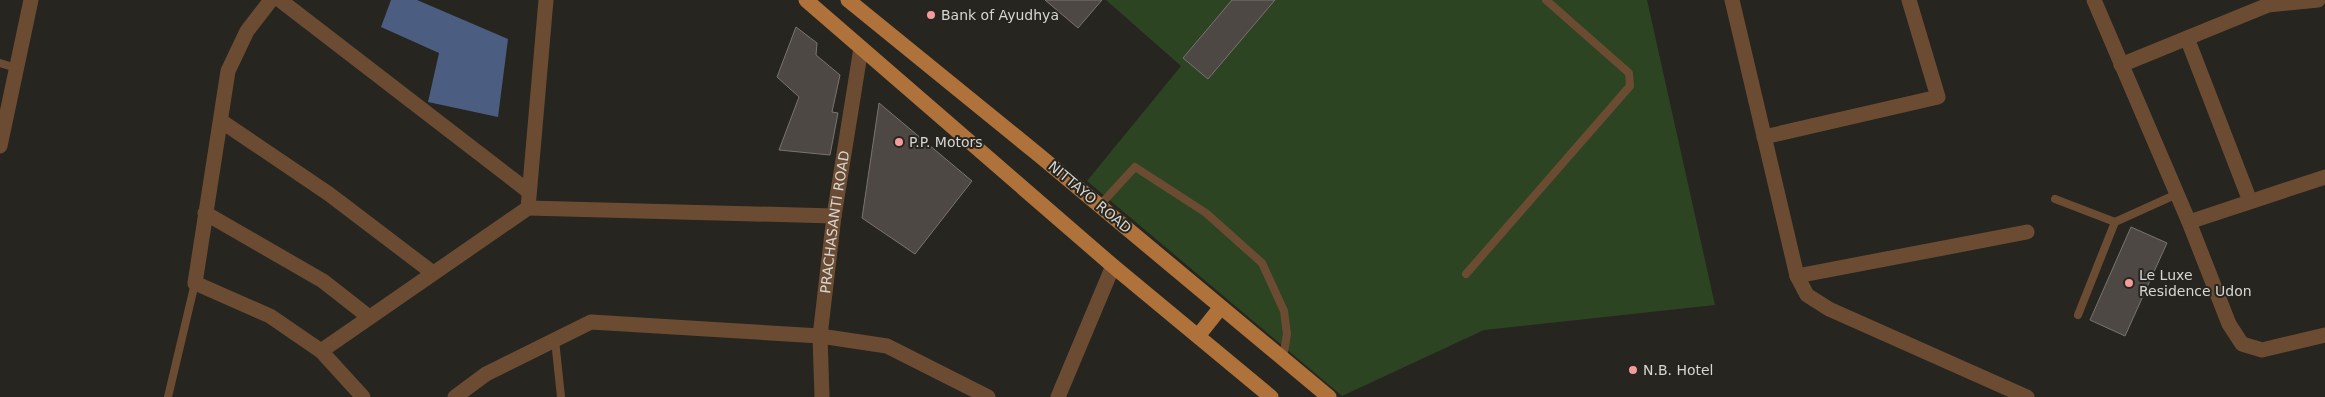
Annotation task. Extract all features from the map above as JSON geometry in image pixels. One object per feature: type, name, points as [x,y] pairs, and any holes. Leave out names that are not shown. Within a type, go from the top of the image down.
[{"type":"main road","points":[[806,0],[1113,266],[1271,397]]},
{"type":"main road","name":"NITTAYO ROAD","points":[[848,0],[1100,206],[1329,397]]},
{"type":"main road","points":[[861,48],[878,26]]},
{"type":"main road","points":[[1198,336],[1221,307]]},
{"type":"street","points":[[0,146],[31,0]]},
{"type":"street","points":[[271,0],[247,31],[228,71],[195,283],[270,316],[321,351],[363,397]]},
{"type":"street","points":[[280,0],[528,191]]},
{"type":"street","points":[[528,208],[546,0]]},
{"type":"street","points":[[1732,0],[1797,276],[1807,295],[1829,309],[2027,397]]},
{"type":"street","points":[[1764,137],[1938,96],[1909,0]]},
{"type":"street","points":[[2094,0],[2189,222],[2229,324],[2242,344],[2262,350],[2325,337]]},
{"type":"street","points":[[2121,65],[2268,4],[2318,0]]},
{"type":"street","points":[[2187,38],[2250,202]]},
{"type":"street","name":"PRACHASANTI ROAD","points":[[822,397],[820,336],[834,216],[861,48]]},
{"type":"street","points":[[220,121],[330,194],[433,273]]},
{"type":"street","points":[[2189,222],[2325,177]]},
{"type":"street","points":[[321,351],[528,208],[834,216]]},
{"type":"street","points":[[205,213],[323,281],[369,317]]},
{"type":"street","points":[[1797,276],[2027,232]]},
{"type":"street","points":[[1058,397],[1113,266]]},
{"type":"street","points":[[455,397],[486,374],[591,322],[820,336],[887,346],[988,397]]},
{"type":"lane","points":[[1466,274],[1630,86],[1629,73],[1546,0]]},
{"type":"lane","points":[[0,63],[16,68]]},
{"type":"lane","points":[[1100,206],[1135,167],[1206,213],[1262,263],[1284,311],[1287,334],[1282,358]]},
{"type":"lane","points":[[2078,315],[2115,222],[2177,194]]},
{"type":"lane","points":[[2055,199],[2115,222]]},
{"type":"lane","points":[[168,397],[195,283]]},
{"type":"lane","points":[[555,340],[561,397]]},
{"type":"green space","points":[[1106,0],[1647,0],[1715,305],[1484,330],[1342,396],[1087,181],[1181,66]]},
{"type":"water","points":[[391,0],[417,0],[508,39],[498,117],[428,102],[439,53],[381,27]]},
{"type":"building","points":[[1045,0],[1102,0],[1078,28]]},
{"type":"building","points":[[1232,0],[1275,0],[1208,79],[1183,58]]},
{"type":"building","points":[[796,27],[817,43],[816,55],[840,75],[832,112],[838,113],[830,155],[779,150],[799,97],[777,77]]},
{"type":"building","name":"P.P. Motors","points":[[879,103],[972,181],[915,254],[862,218]]},
{"type":"building","points":[[2131,227],[2167,243],[2125,336],[2090,320]]},
{"type":"place","name":"Bank of Ayudhya","points":[[931,15]]},
{"type":"place","name":"P.P. Motors","points":[[899,142]]},
{"type":"place","name":"Le Luxe Residence Udon","points":[[2129,283]]},
{"type":"place","name":"N.B. Hotel","points":[[1633,370]]}]
